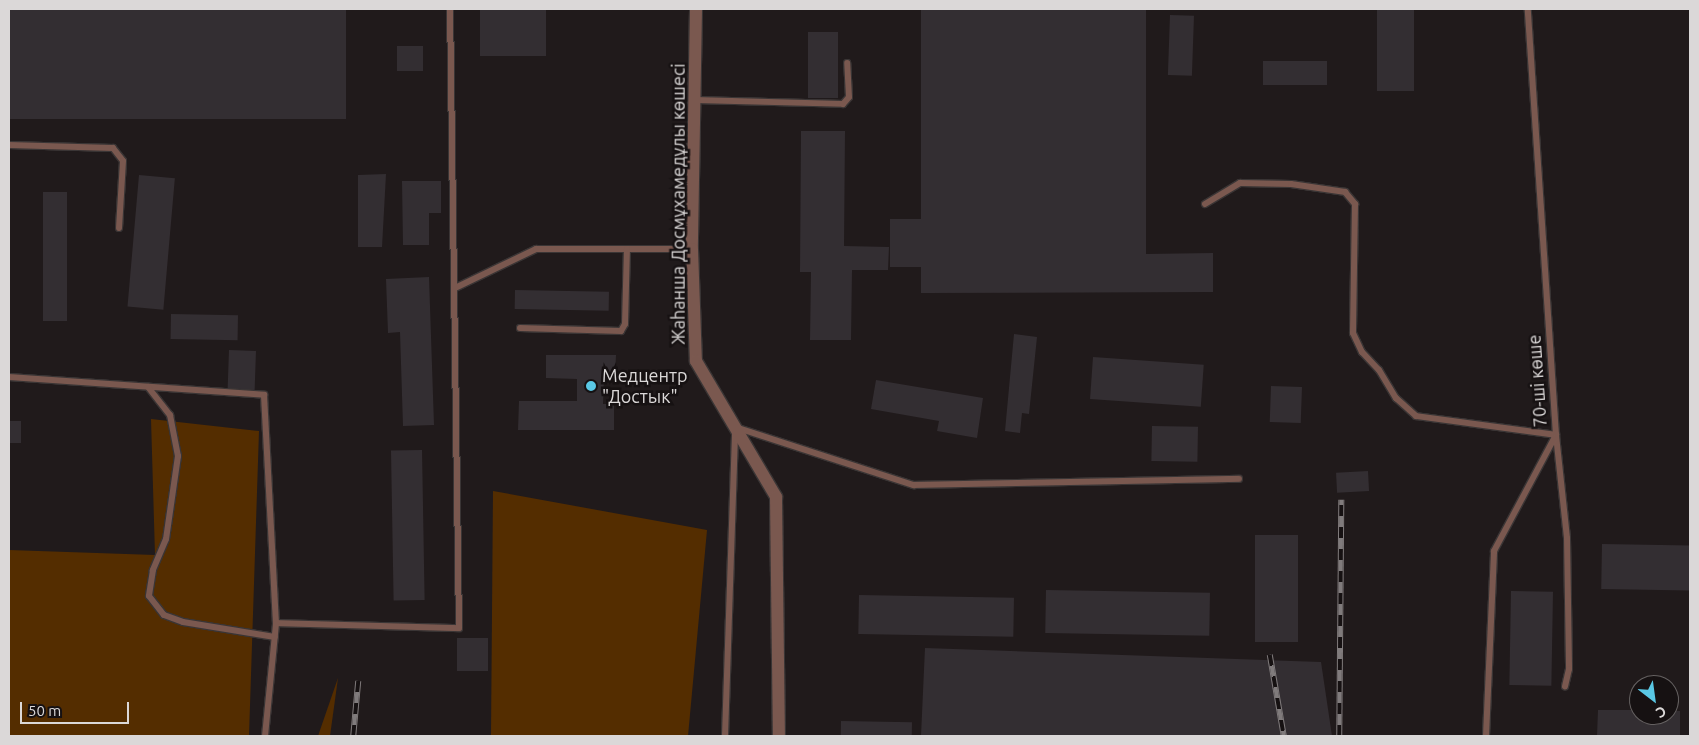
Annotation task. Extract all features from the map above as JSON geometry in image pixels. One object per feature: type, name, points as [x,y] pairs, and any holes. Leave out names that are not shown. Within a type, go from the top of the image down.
[{"type":"street","name":"Жаһанша Досмұхамедұлы көшесі","points":[[696,9],[692,249],[696,361],[776,497],[779,736]]},
{"type":"lane","points":[[276,623],[459,628],[450,9]]},
{"type":"lane","name":"70-ші көше","points":[[1486,736],[1494,551],[1556,435],[1528,9]]},
{"type":"lane","points":[[695,100],[843,104],[849,97],[847,63]]},
{"type":"lane","points":[[9,144],[113,148],[123,161],[119,228]]},
{"type":"lane","points":[[1206,204],[1240,183],[1291,184],[1345,192],[1355,204],[1353,333],[1362,352],[1379,370],[1396,398],[1416,416],[1556,435],[1567,538],[1569,669],[1565,687]]},
{"type":"lane","points":[[455,288],[536,249],[692,249]]},
{"type":"lane","points":[[520,328],[621,331],[625,324],[627,249]]},
{"type":"lane","points":[[9,377],[264,395],[276,623],[265,736]]},
{"type":"lane","points":[[148,387],[170,415],[178,456],[166,539],[153,570],[149,596],[164,615],[183,622],[275,637]]},
{"type":"lane","points":[[725,736],[735,427],[914,485],[1239,479]]},
{"type":"shaded area","points":[[151,419],[259,431],[249,736],[9,736],[9,550],[155,555]]},
{"type":"shaded area","points":[[493,491],[707,530],[688,736],[491,736]]},
{"type":"shaded area","points":[[338,678],[330,736],[318,736]]},
{"type":"building","points":[[9,9],[346,9],[346,119],[9,119]]},
{"type":"building","points":[[480,9],[546,9],[546,56],[480,56]]},
{"type":"building","points":[[921,9],[1146,9],[1146,254],[1213,253],[1213,292],[921,293],[921,267],[890,267],[890,219],[921,219]]},
{"type":"building","points":[[1377,9],[1414,9],[1414,91],[1377,91]]},
{"type":"building","points":[[1170,15],[1194,16],[1192,76],[1168,75]]},
{"type":"building","points":[[808,32],[838,32],[838,98],[808,98]]},
{"type":"building","points":[[397,46],[423,46],[423,71],[397,71]]},
{"type":"building","points":[[1263,61],[1327,61],[1327,85],[1263,85]]},
{"type":"building","points":[[801,131],[845,131],[844,246],[889,247],[888,270],[852,270],[851,340],[810,340],[811,272],[800,272]]},
{"type":"building","points":[[386,174],[382,247],[358,247],[358,175]]},
{"type":"building","points":[[139,175],[175,178],[163,310],[127,306]]},
{"type":"building","points":[[402,181],[441,181],[441,213],[429,213],[429,245],[403,245]]},
{"type":"building","points":[[43,192],[67,192],[67,321],[43,321]]},
{"type":"building","points":[[429,277],[434,425],[403,426],[400,332],[388,333],[386,279]]},
{"type":"building","points":[[515,290],[609,292],[609,311],[515,309]]},
{"type":"building","points":[[171,314],[238,315],[238,340],[171,339]]},
{"type":"building","points":[[1014,334],[1037,337],[1029,414],[1022,413],[1020,433],[1005,431]]},
{"type":"building","points":[[229,350],[256,351],[255,390],[228,389]]},
{"type":"building","points":[[546,355],[616,355],[615,376],[604,376],[603,404],[614,404],[614,430],[518,430],[519,401],[577,401],[577,379],[546,378]]},
{"type":"building","points":[[1093,357],[1204,365],[1201,407],[1090,399]]},
{"type":"building","points":[[876,380],[983,398],[977,438],[937,431],[939,421],[871,409]]},
{"type":"building","points":[[1271,386],[1302,387],[1301,423],[1270,422]]},
{"type":"building","points":[[9,421],[21,421],[21,443],[9,443]]},
{"type":"building","points":[[1152,426],[1198,427],[1197,462],[1151,461]]},
{"type":"building","points":[[422,450],[425,600],[394,601],[391,451]]},
{"type":"building","points":[[1368,471],[1369,491],[1337,493],[1336,473]]},
{"type":"building","points":[[1255,535],[1298,535],[1298,642],[1255,642]]},
{"type":"building","points":[[1602,544],[1690,546],[1689,591],[1601,589]]},
{"type":"building","points":[[1046,590],[1210,593],[1209,636],[1045,633]]},
{"type":"building","points":[[1511,591],[1553,592],[1551,686],[1509,685]]},
{"type":"building","points":[[859,595],[1014,598],[1013,637],[858,634]]},
{"type":"building","points":[[457,638],[488,638],[488,671],[457,671]]},
{"type":"building","points":[[925,648],[1321,662],[1332,736],[921,736]]},
{"type":"building","points":[[1598,710],[1629,710],[1629,725],[1679,725],[1680,711],[1680,736],[1597,736]]},
{"type":"building","points":[[841,721],[912,722],[912,736],[841,736]]},
{"type":"railway","points":[[1339,736],[1341,500]]},
{"type":"railway","points":[[1270,655],[1284,736]]},
{"type":"railway","points":[[353,736],[358,681]]},
{"type":"place","name":"Медцентр \"Достык\"","points":[[591,386]]}]
